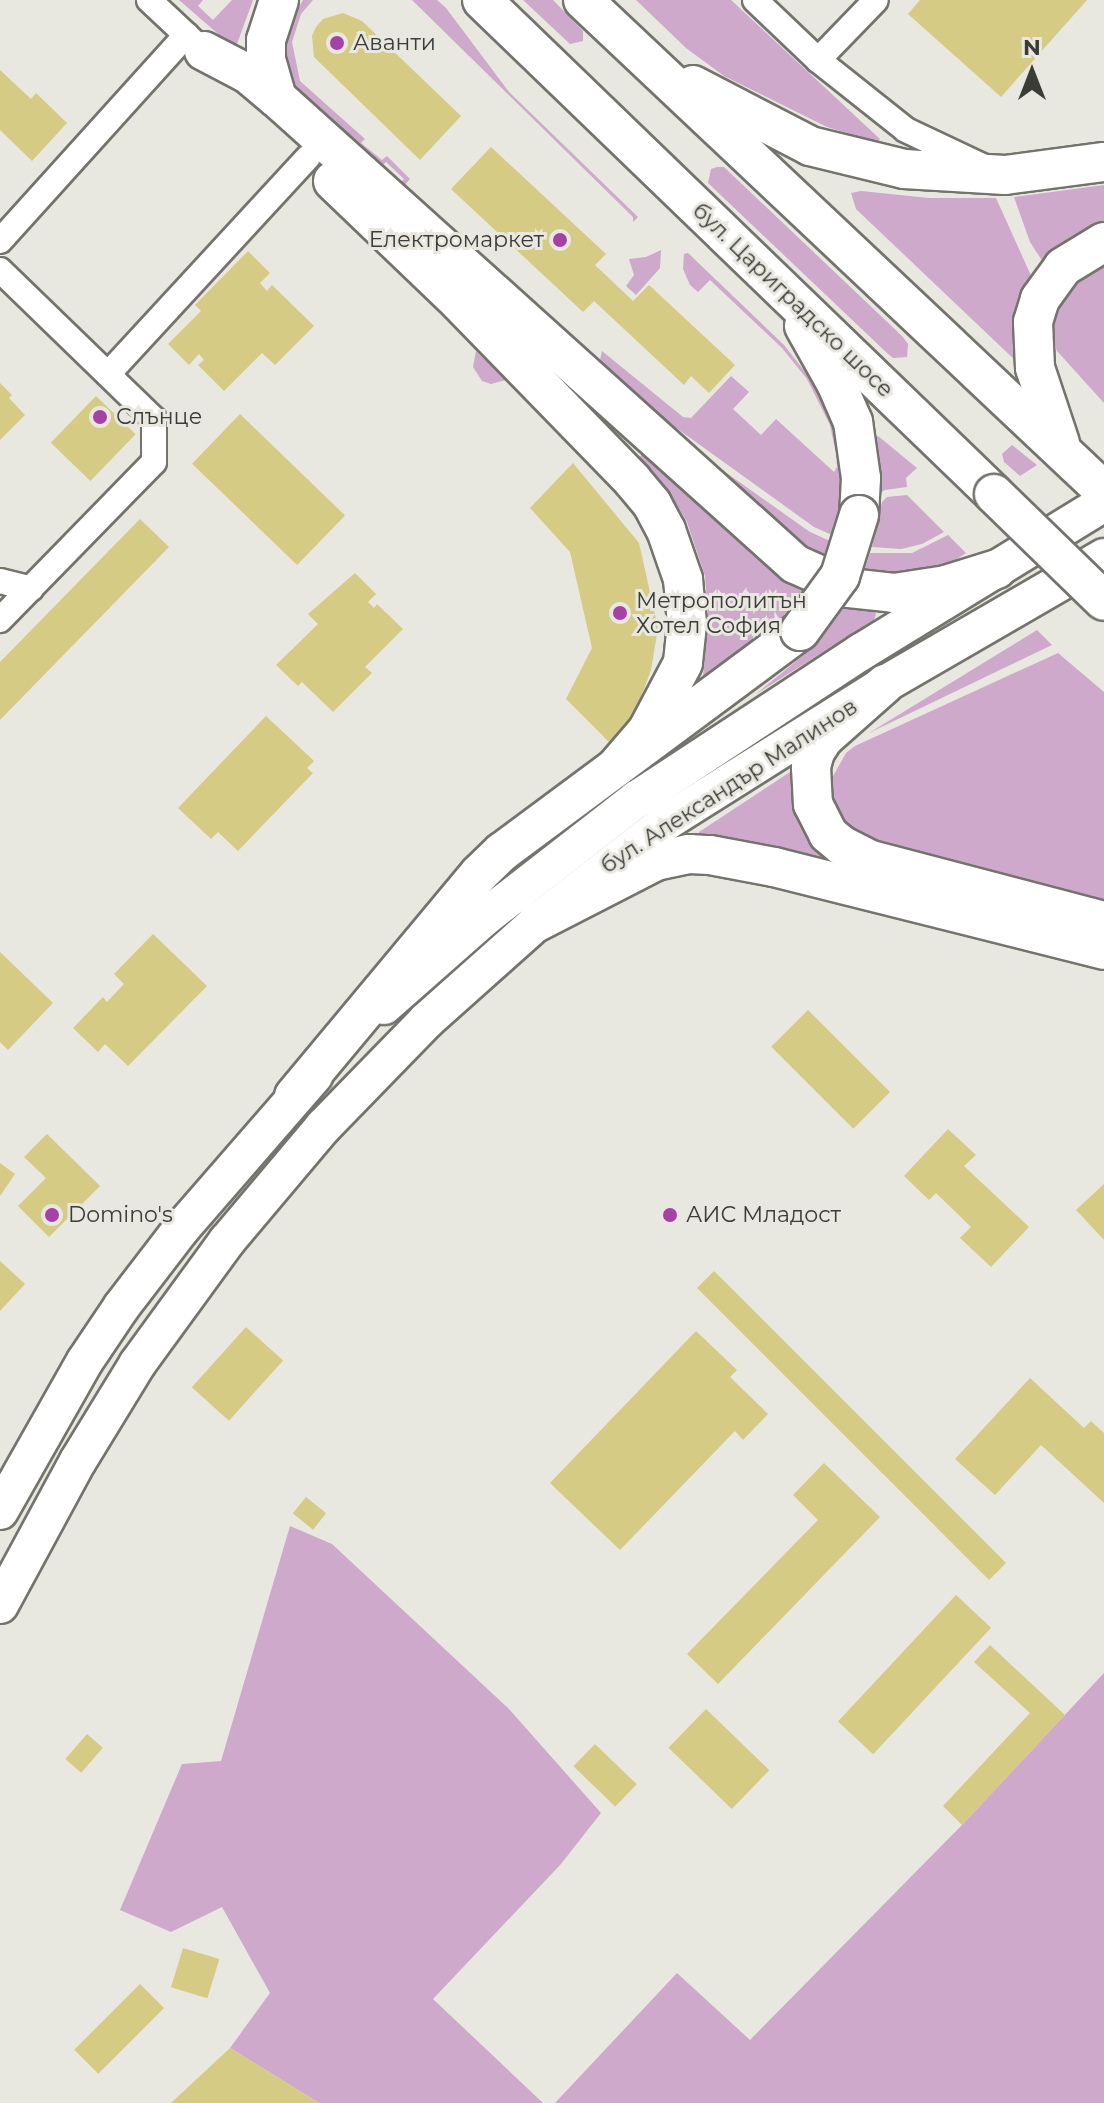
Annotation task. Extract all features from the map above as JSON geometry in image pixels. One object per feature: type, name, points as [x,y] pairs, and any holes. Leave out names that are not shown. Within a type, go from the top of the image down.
[{"type":"highway","points":[[277,98],[266,60],[266,40],[279,0]]},
{"type":"highway","points":[[583,0],[1063,449],[1104,491]]},
{"type":"highway","name":"бул. Цариградско шосе","points":[[485,4],[1104,601]]},
{"type":"highway","points":[[195,43],[248,74],[277,98],[795,564],[849,588],[894,593],[946,585],[997,569]]},
{"type":"highway","points":[[195,43],[231,87],[460,303],[652,504],[666,530],[683,579],[687,624],[683,663],[647,731],[616,767]]},
{"type":"highway","points":[[638,54],[810,146],[904,169],[1005,175],[1104,162]]},
{"type":"highway","points":[[1063,449],[1038,380],[1033,322],[1040,299],[1063,267],[1104,242]]},
{"type":"highway","points":[[294,1096],[479,874],[502,852],[800,631],[823,605],[840,576],[859,515],[861,478],[853,422],[836,383],[782,289]]},
{"type":"highway","points":[[885,684],[824,738],[815,752],[811,767],[813,804],[828,834],[848,850],[871,860],[1104,921]]},
{"type":"highway","points":[[537,922],[656,861],[689,854],[710,855],[774,867],[1104,950]]},
{"type":"main road","name":"бул. Александър Малинов","points":[[0,1511],[85,1361],[122,1306],[181,1229],[294,1096],[389,1001],[484,918],[637,799],[798,692],[1104,503]]},
{"type":"main road","name":"бул. Александър Малинов","points":[[0,1605],[78,1461],[138,1363],[227,1241],[350,1097],[426,1021],[537,922],[666,822],[885,684],[1104,557]]},
{"type":"street","points":[[0,241],[195,43],[149,0]]},
{"type":"street","points":[[755,0],[818,60],[906,130],[1005,175]]},
{"type":"street","points":[[818,60],[876,0]]},
{"type":"street","points":[[108,374],[308,157]]},
{"type":"street","points":[[0,270],[154,419],[154,462],[0,620]]},
{"type":"street","points":[[0,581],[31,589]]},
{"type":"shaded area","points":[[179,0],[203,0],[198,6],[213,20],[232,0],[253,0],[237,44],[232,46]]},
{"type":"shaded area","points":[[303,0],[313,0],[301,14],[292,42],[300,81],[365,139],[361,143],[382,160],[387,156],[410,179],[403,187],[400,184],[404,179],[386,162],[380,168],[305,101],[294,84],[286,63],[285,43],[289,24]]},
{"type":"shaded area","points":[[412,0],[437,0],[446,8],[509,92],[638,217],[633,222],[633,217]]},
{"type":"shaded area","points":[[523,0],[553,0],[583,31],[583,41],[570,44]]},
{"type":"shaded area","points":[[636,0],[731,0],[880,139],[877,142],[827,127],[724,76],[686,48]]},
{"type":"shaded area","points":[[724,167],[902,336],[908,344],[907,357],[893,358],[887,353],[708,183],[711,169]]},
{"type":"shaded area","points":[[1104,185],[1104,224],[1045,265],[1030,242],[1014,197]]},
{"type":"shaded area","points":[[861,191],[929,198],[996,198],[1033,280],[1017,362],[856,209],[851,193]]},
{"type":"shaded area","points":[[661,250],[660,268],[636,295],[626,286],[634,275],[629,259],[646,257]]},
{"type":"shaded area","points":[[688,253],[784,345],[820,391],[838,438],[842,467],[840,508],[832,535],[814,527],[668,422],[600,360],[602,351],[683,417],[691,418],[731,376],[749,392],[733,409],[761,435],[776,419],[834,472],[837,467],[836,454],[830,425],[807,379],[782,348],[710,280],[698,292],[690,285],[683,269],[684,254]]},
{"type":"shaded area","points":[[1104,255],[1104,403],[1057,351],[1053,339],[1053,317],[1067,286]]},
{"type":"shaded area","points":[[476,351],[506,380],[491,384],[482,381],[473,367]]},
{"type":"shaded area","points":[[878,436],[917,468],[906,478],[907,487],[878,494],[874,438]]},
{"type":"shaded area","points":[[680,440],[810,532],[830,541],[823,559],[806,550]]},
{"type":"shaded area","points":[[1012,445],[1037,465],[1020,476],[1004,462],[1002,454]]},
{"type":"shaded area","points":[[645,451],[781,577],[804,591],[784,616],[703,677],[708,618],[705,576],[687,522],[674,500],[638,459]]},
{"type":"shaded area","points":[[907,495],[944,532],[922,544],[901,549],[872,547],[882,502],[887,497]]},
{"type":"shaded area","points":[[948,535],[966,553],[954,561],[902,573],[864,572],[870,553],[912,553]]},
{"type":"shaded area","points":[[847,604],[873,609],[876,614],[874,620],[756,694],[816,645]]},
{"type":"shaded area","points":[[1037,630],[1052,645],[869,733]]},
{"type":"shaded area","points":[[1058,653],[1104,692],[1104,905],[859,841],[836,821],[824,777],[832,778],[846,753],[855,746]]},
{"type":"shaded area","points":[[793,772],[852,869],[699,839],[699,832]]},
{"type":"shaded area","points":[[290,1526],[332,1544],[509,1709],[601,1813],[561,1864],[433,1999],[543,2103],[319,2103],[230,2048],[270,1993],[222,1907],[171,1932],[120,1910],[182,1764],[221,1761]]},
{"type":"shaded area","points":[[1104,1673],[1104,2103],[555,2103],[677,1973],[750,2040],[962,1825]]},
{"type":"building","points":[[920,0],[1087,0],[1001,97],[908,14]]},
{"type":"building","points":[[343,13],[362,21],[461,116],[420,160],[314,57],[312,36],[316,27],[323,19]]},
{"type":"building","points":[[0,70],[31,99],[36,93],[67,123],[32,161],[0,130]]},
{"type":"building","points":[[491,147],[606,254],[595,265],[633,301],[649,285],[735,365],[709,393],[691,376],[684,385],[594,301],[583,312],[451,189]]},
{"type":"building","points":[[248,251],[270,273],[260,283],[267,291],[272,285],[314,326],[275,365],[262,353],[224,391],[198,365],[204,360],[199,354],[189,365],[168,344],[201,311],[195,305]]},
{"type":"building","points":[[0,383],[25,415],[0,440]]},
{"type":"building","points":[[96,396],[136,434],[90,481],[51,443]]},
{"type":"building","points":[[240,414],[345,515],[297,565],[192,464]]},
{"type":"building","name":"Метрополитън Хотел София","points":[[573,463],[639,543],[658,628],[651,670],[637,708],[611,744],[566,699],[592,648],[570,552],[530,508]]},
{"type":"building","points":[[140,519],[169,547],[0,720],[0,662]]},
{"type":"building","points":[[355,573],[376,594],[368,602],[374,608],[377,604],[403,629],[365,667],[372,673],[333,712],[302,682],[298,686],[276,665],[318,624],[308,614]]},
{"type":"building","points":[[266,716],[314,761],[307,768],[313,773],[238,851],[218,832],[211,839],[178,808]]},
{"type":"building","points":[[153,934],[207,986],[128,1066],[105,1044],[98,1052],[73,1028],[103,997],[107,1002],[124,984],[114,974]]},
{"type":"building","points":[[0,952],[53,1003],[8,1050],[0,1042]]},
{"type":"building","points":[[808,1010],[890,1092],[853,1129],[771,1047]]},
{"type":"building","points":[[948,1129],[976,1155],[964,1166],[1029,1227],[991,1267],[960,1238],[971,1227],[936,1193],[929,1200],[904,1176]]},
{"type":"building","points":[[47,1134],[100,1186],[49,1237],[18,1206],[46,1178],[24,1157]]},
{"type":"building","points":[[0,1163],[15,1174],[0,1196]]},
{"type":"building","points":[[1104,1184],[1104,1240],[1076,1210]]},
{"type":"building","name":"АИС Младост","points":[[667,1205],[680,1218],[672,1226],[659,1213]]},
{"type":"building","points":[[0,1261],[25,1284],[0,1311]]},
{"type":"building","points":[[714,1271],[1006,1563],[989,1580],[697,1288]]},
{"type":"building","points":[[246,1327],[283,1360],[229,1421],[192,1387]]},
{"type":"building","points":[[696,1331],[737,1370],[730,1377],[768,1414],[743,1440],[735,1431],[620,1550],[550,1483]]},
{"type":"building","points":[[1030,1378],[1084,1428],[1091,1421],[1104,1433],[1104,1503],[1041,1445],[995,1495],[955,1459]]},
{"type":"building","points":[[824,1463],[880,1517],[718,1684],[687,1654],[818,1520],[793,1495]]},
{"type":"building","points":[[306,1497],[326,1513],[313,1530],[293,1513]]},
{"type":"building","points":[[956,1595],[991,1628],[873,1754],[838,1722]]},
{"type":"building","points":[[990,1645],[1065,1715],[962,1825],[943,1806],[1030,1713],[974,1662]]},
{"type":"building","points":[[706,1709],[769,1770],[732,1809],[668,1748]]},
{"type":"building","points":[[87,1734],[103,1748],[81,1773],[65,1759]]},
{"type":"building","points":[[595,1744],[637,1784],[615,1807],[573,1766]]},
{"type":"building","points":[[183,1948],[219,1959],[207,1998],[171,1987]]},
{"type":"building","points":[[140,1984],[164,2008],[98,2074],[74,2050]]},
{"type":"building","points":[[230,2048],[319,2103],[171,2103]]},
{"type":"place","name":"Аванти","points":[[337,43]]},
{"type":"place","name":"Електромаркет","points":[[560,240]]},
{"type":"place","name":"Слънце","points":[[100,417]]},
{"type":"place","name":"Метрополитън Хотел София","points":[[620,613]]},
{"type":"place","name":"Domino's","points":[[52,1215]]},
{"type":"place","name":"АИС Младост","points":[[670,1215]]}]
